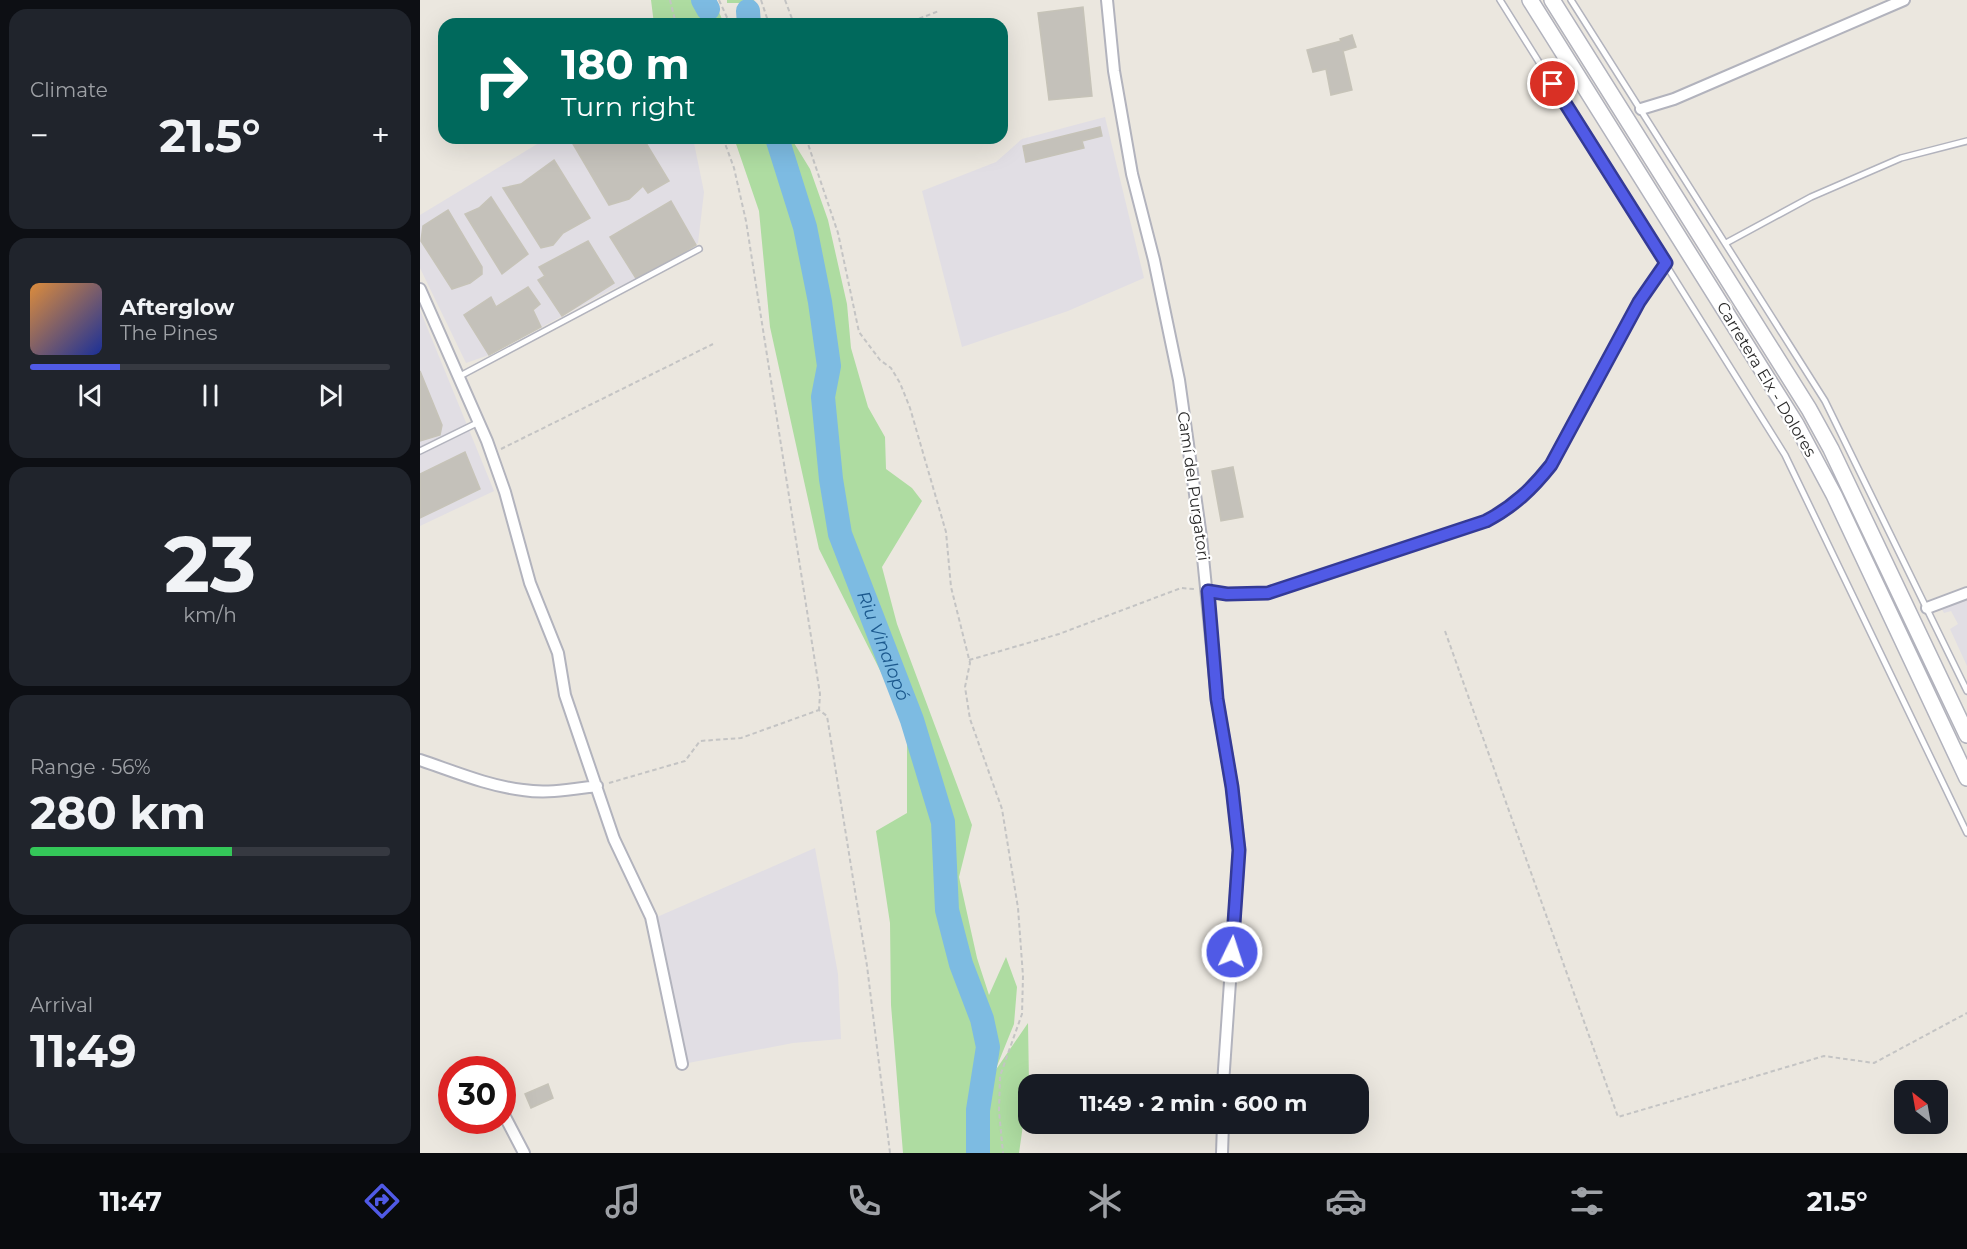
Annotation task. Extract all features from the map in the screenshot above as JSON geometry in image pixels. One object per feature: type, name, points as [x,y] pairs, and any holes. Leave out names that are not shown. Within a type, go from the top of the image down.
[{"type":"main road","name":"Carretera Elx - Dolores","points":[[1530,0],[1796,424],[1834,495],[1967,778]]},
{"type":"main road","name":"Carretera Elx - Dolores","points":[[1552,0],[1809,409],[1836,460],[1967,735]]},
{"type":"street","name":"Camí del Purgatori","points":[[1107,0],[1114,71],[1132,174],[1154,260],[1179,380],[1208,591],[1217,699],[1232,787],[1239,850],[1224,1074]]},
{"type":"street","points":[[1641,109],[1674,99],[1904,0]]},
{"type":"street","points":[[420,290],[460,376],[492,453],[530,583],[558,653],[564,695],[614,838],[651,917],[682,1064]]},
{"type":"street","points":[[1927,608],[1967,593]]},
{"type":"street","points":[[420,760],[477,780],[523,790],[561,791],[597,786]]},
{"type":"street","points":[[514,1134],[524,1153]]},
{"type":"street","points":[[1222,1153],[1223,1134]]},
{"type":"lane","points":[[1500,0],[1785,455],[1967,833]]},
{"type":"lane","points":[[1571,0],[1825,401],[1967,691]]},
{"type":"lane","points":[[1726,243],[1811,197],[1901,158],[1967,141]]},
{"type":"lane","points":[[460,376],[699,249]]},
{"type":"lane","points":[[1208,591],[1227,594],[1268,593],[1486,521],[1509,509],[1533,488],[1551,465],[1639,302],[1666,263]]},
{"type":"lane","points":[[420,451],[479,422]]},
{"type":"path","points":[[670,0],[674,18]]},
{"type":"path","points":[[719,0],[727,18]]},
{"type":"path","points":[[761,0],[767,18]]},
{"type":"path","points":[[785,0],[792,18]]},
{"type":"path","points":[[920,18],[939,11]]},
{"type":"path","points":[[725,144],[746,220],[805,593],[820,694],[819,710]]},
{"type":"path","points":[[808,144],[838,233],[860,332],[880,360],[891,368],[910,408],[946,532],[951,587],[969,660],[965,687],[970,719],[1002,808],[1018,908],[1022,965],[1022,1014],[1000,1076],[999,1111],[1003,1153]]},
{"type":"path","points":[[492,453],[713,344]]},
{"type":"path","points":[[969,660],[1059,634],[1181,588],[1208,591]]},
{"type":"path","points":[[1445,632],[1618,1117],[1824,1056],[1874,1063],[1967,1013]]},
{"type":"path","points":[[597,786],[686,761],[700,741],[741,738],[819,710]]},
{"type":"path","points":[[819,710],[827,716],[831,728],[874,1022],[890,1153]]},
{"type":"shaded area","points":[[1105,117],[1144,278],[1068,311],[962,347],[922,191],[996,162],[1022,139]]},
{"type":"shaded area","points":[[537,144],[694,144],[704,192],[698,243],[637,280],[615,288],[489,355],[466,363],[420,268],[420,215]]},
{"type":"shaded area","points":[[420,310],[494,491],[420,526]]},
{"type":"shaded area","points":[[1967,597],[1967,666],[1950,629],[1958,624],[1951,611],[1944,613],[1940,606]]},
{"type":"shaded area","points":[[815,848],[838,974],[841,1039],[793,1043],[688,1063],[657,917]]},
{"type":"green space","points":[[651,0],[714,0],[722,18],[653,18]]},
{"type":"green space","points":[[727,0],[754,0],[760,18],[744,18],[743,3],[727,3]]},
{"type":"green space","points":[[736,144],[795,144],[810,169],[828,220],[847,304],[851,348],[868,407],[885,437],[886,469],[912,488],[922,501],[882,567],[897,624],[972,825],[959,877],[977,958],[989,995],[1006,957],[1017,987],[1014,1024],[995,1071],[1028,1023],[1029,1074],[1018,1074],[1018,1134],[1022,1134],[1019,1153],[903,1153],[891,1005],[890,923],[876,831],[907,813],[907,724],[819,549],[770,327],[759,211]]},
{"type":"building","points":[[1083,7],[1092,96],[1049,100],[1038,13]]},
{"type":"building","points":[[1352,35],[1356,47],[1343,51],[1352,90],[1331,95],[1326,69],[1313,72],[1307,50],[1341,41],[1340,39]]},
{"type":"building","points":[[1100,127],[1102,136],[1082,141],[1084,148],[1026,162],[1023,146]]},
{"type":"building","points":[[573,144],[647,144],[669,181],[648,193],[643,186],[629,199],[609,205]]},
{"type":"building","points":[[554,160],[590,218],[563,233],[553,245],[541,248],[503,188],[521,184]]},
{"type":"building","points":[[491,197],[528,254],[502,274],[465,214],[479,208]]},
{"type":"building","points":[[671,201],[696,245],[637,280],[610,237]]},
{"type":"building","points":[[448,210],[482,267],[482,274],[470,283],[452,289],[421,241],[423,226]]},
{"type":"building","points":[[588,241],[614,283],[562,316],[538,280],[545,276],[539,267]]},
{"type":"building","points":[[528,287],[540,304],[533,310],[541,327],[489,355],[464,315],[491,297],[496,307]]},
{"type":"building","points":[[420,371],[442,425],[440,435],[420,441]]},
{"type":"building","points":[[465,452],[480,489],[420,518],[420,474]]},
{"type":"building","points":[[1233,467],[1243,517],[1221,521],[1212,471]]},
{"type":"building","points":[[548,1084],[553,1098],[531,1108],[525,1094]]},
{"type":"waterway","points":[[703,0],[708,9]]},
{"type":"waterway","name":"Riu Vinalopó","points":[[748,11],[749,18]]},
{"type":"waterway","name":"Riu Vinalopó","points":[[779,144],[805,227],[820,302],[829,366],[823,397],[831,479],[840,534],[912,720],[943,822],[947,910],[961,964],[982,1019],[988,1047],[978,1110],[978,1153]]},
{"type":"route","points":[[1232,952],[1239,850],[1232,787],[1217,699],[1208,591],[1227,594],[1268,593],[1486,521],[1509,509],[1533,488],[1551,465],[1639,302],[1666,263],[1553,84]]}]
